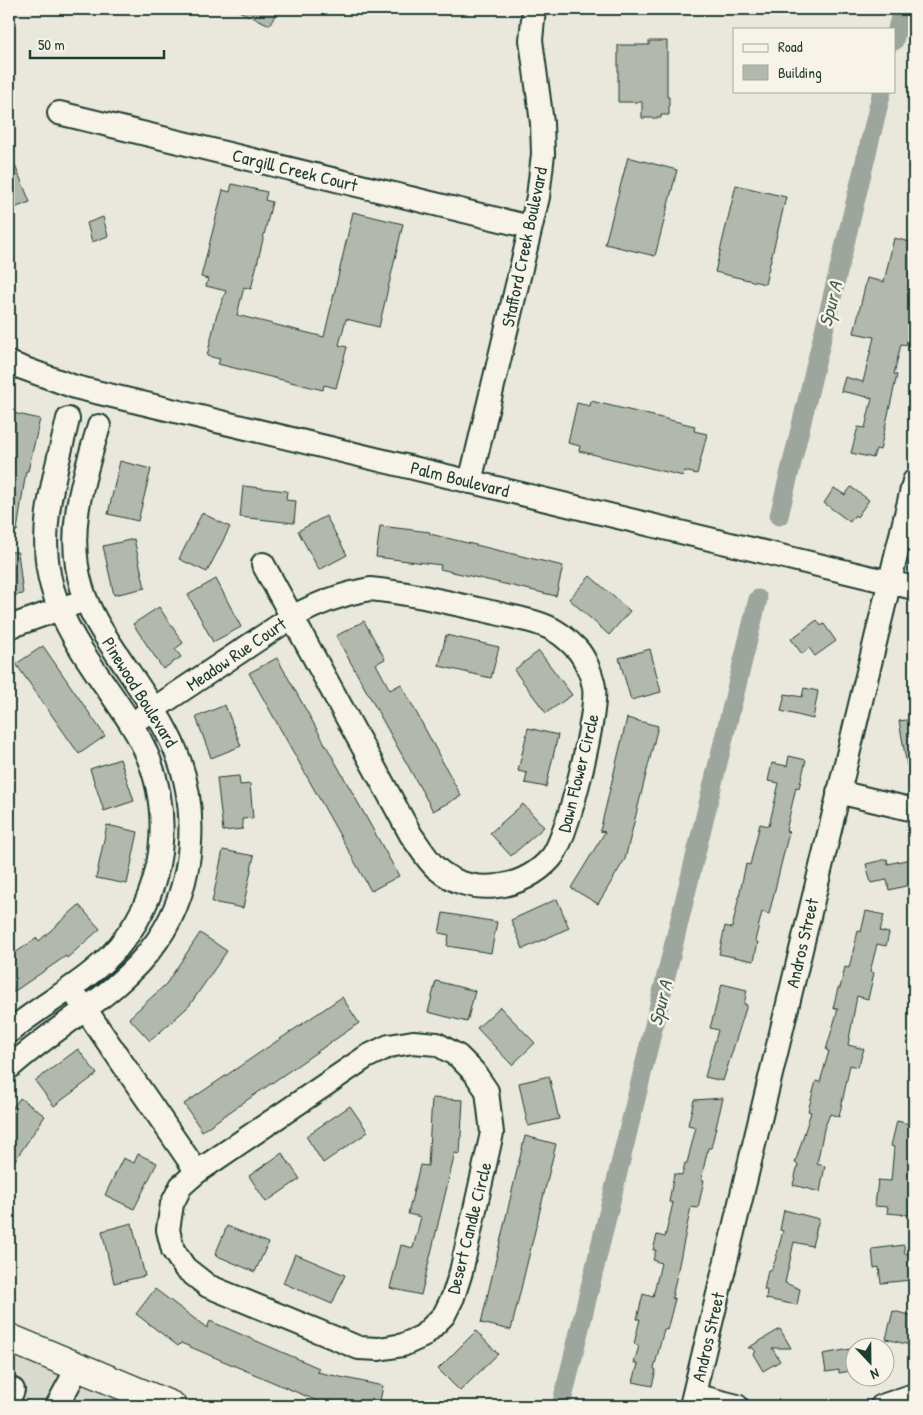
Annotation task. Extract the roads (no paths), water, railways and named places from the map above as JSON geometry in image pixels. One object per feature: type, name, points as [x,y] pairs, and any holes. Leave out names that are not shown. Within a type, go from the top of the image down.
[{"type":"main road","points":[[9,1338],[78,1367],[132,1399],[172,1406]]},
{"type":"street","name":"Stafford Creek Boulevard","points":[[470,482],[538,198],[544,154],[542,123],[531,40],[534,9]]},
{"type":"street","name":"Cargill Creek Court","points":[[59,113],[530,227]]},
{"type":"street","name":"Palm Boulevard","points":[[9,363],[76,387],[914,588]]},
{"type":"street","name":"Pinewood Boulevard","points":[[9,1032],[72,987],[119,946],[142,912],[154,882],[162,852],[163,829],[157,782],[143,744],[73,638],[59,609],[51,584],[47,540],[48,516],[68,419]]},
{"type":"street","name":"Pinewood Boulevard","points":[[9,1068],[33,1046],[85,1010],[131,972],[157,941],[169,921],[180,894],[189,860],[190,810],[185,777],[171,737],[100,628],[86,600],[76,561],[75,531],[83,480],[99,426]]},
{"type":"street","points":[[56,474],[83,480]]},
{"type":"street","name":"Andros Street","points":[[692,1401],[914,481]]},
{"type":"street","name":"Meadow Rue Court","points":[[131,724],[236,652],[292,617],[263,564]]},
{"type":"street","name":"Dawn Flower Circle","points":[[370,589],[405,592],[528,621],[557,632],[578,650],[587,666],[594,686],[595,706],[569,819],[563,837],[552,857],[536,871],[520,881],[501,887],[473,886],[454,881],[435,868],[411,835],[292,617],[320,602],[345,593],[370,589]]},
{"type":"street","points":[[9,627],[86,600]]},
{"type":"street","points":[[838,792],[914,810]]},
{"type":"street","points":[[72,987],[85,1010],[197,1172]]},
{"type":"street","name":"Desert Candle Circle","points":[[413,1042],[437,1044],[458,1056],[474,1072],[487,1091],[492,1133],[468,1244],[453,1297],[444,1315],[423,1336],[403,1345],[379,1349],[358,1348],[208,1286],[185,1268],[173,1250],[168,1230],[172,1204],[181,1186],[197,1172],[366,1057],[389,1046],[413,1042]]},
{"type":"street","points":[[57,1406],[78,1367]]},
{"type":"street","points":[[9,1388],[13,1390],[9,1399]]},
{"type":"street","points":[[882,1406],[914,1395]]},
{"type":"street","points":[[692,1401],[737,1406]]},
{"type":"waterway","name":"Spur A","points":[[896,33],[902,9]]},
{"type":"waterway","name":"Spur A","points":[[779,516],[882,92]]},
{"type":"waterway","name":"Spur A","points":[[561,1406],[758,599]]}]
